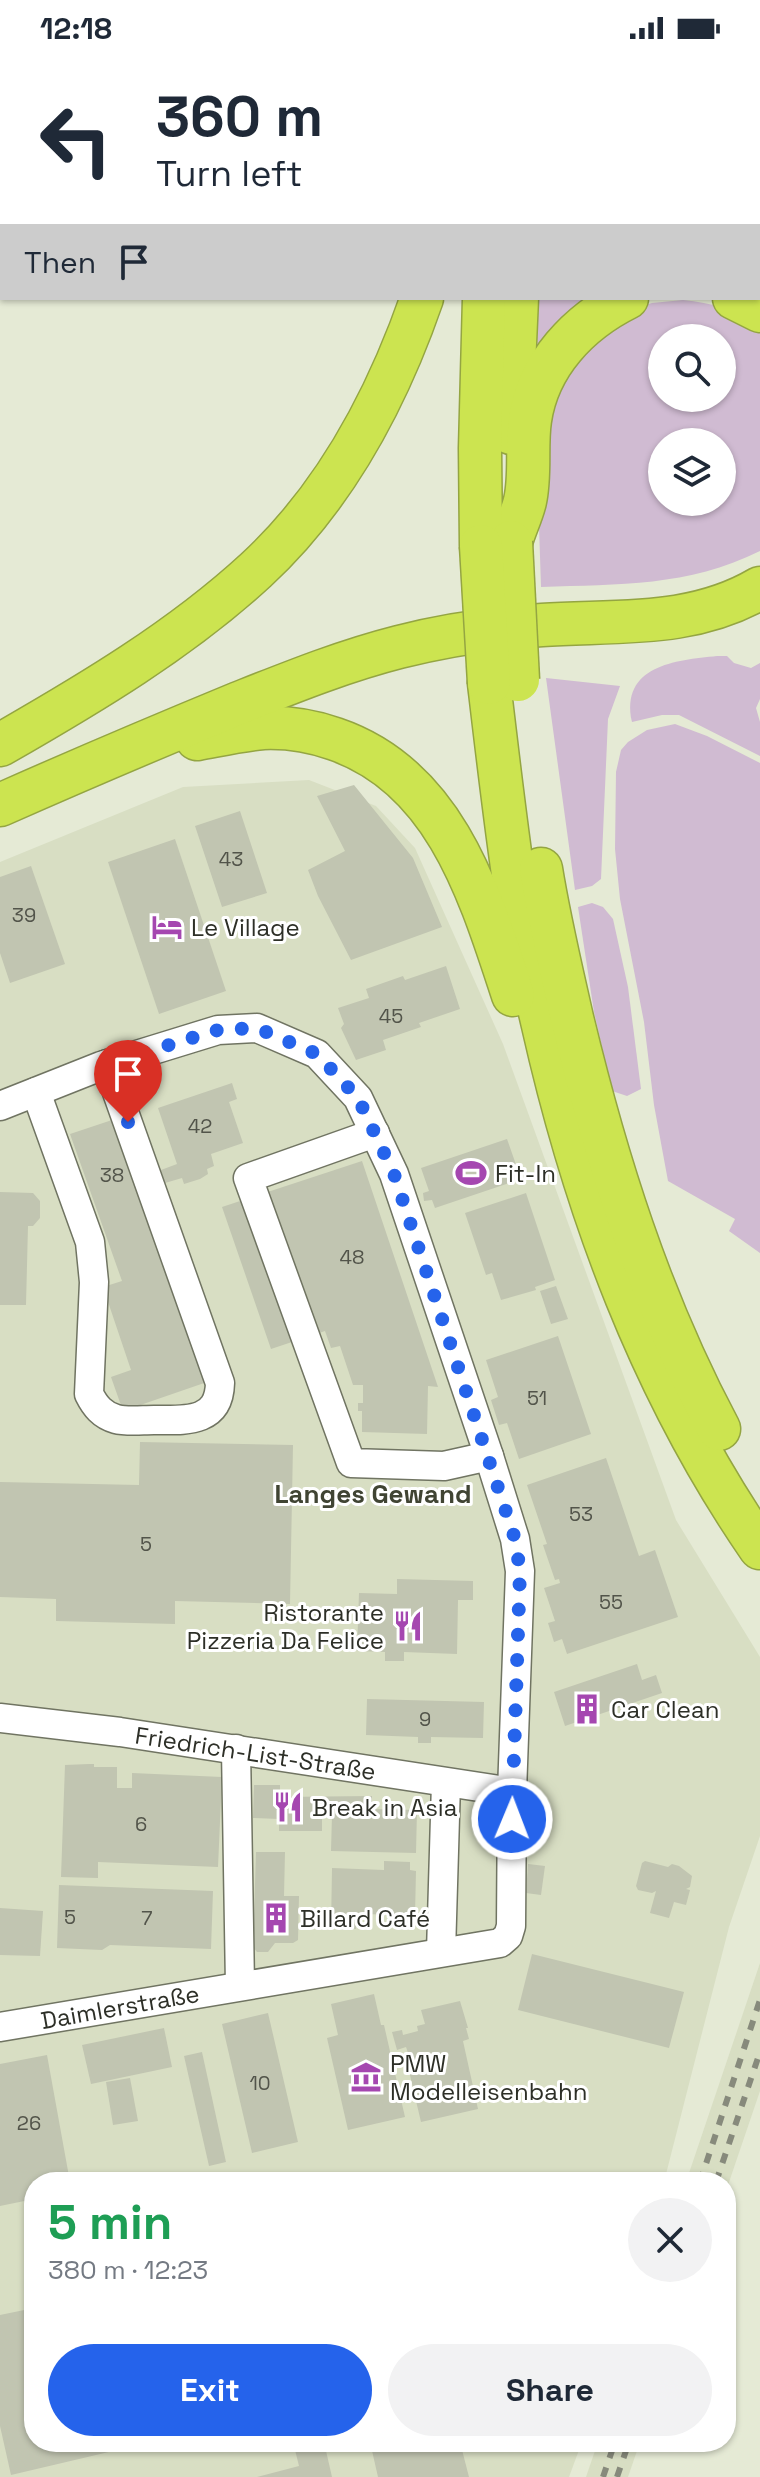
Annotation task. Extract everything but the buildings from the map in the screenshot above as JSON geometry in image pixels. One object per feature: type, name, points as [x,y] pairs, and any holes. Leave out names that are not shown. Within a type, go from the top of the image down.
[{"type":"highway","points":[[0,745],[95,689],[158,646],[211,608],[257,569],[328,487],[356,445],[383,395],[421,300]]},
{"type":"highway","points":[[484,300],[480,448],[496,544],[515,890],[556,1082],[584,1179],[632,1316],[693,1441],[760,1548]]},
{"type":"highway","points":[[496,544],[510,454],[517,300]]},
{"type":"highway","points":[[496,544],[525,500],[530,417],[540,385],[556,355],[578,330],[600,311],[623,300]]},
{"type":"highway","points":[[738,300],[760,311]]},
{"type":"highway","points":[[0,777],[304,649],[360,631],[472,606],[685,589],[717,582],[760,561]]},
{"type":"highway","points":[[0,805],[142,742],[329,668],[400,646],[487,630],[660,621],[698,614],[760,588]]},
{"type":"highway","points":[[504,682],[528,784],[544,885],[585,1072],[612,1167],[636,1241],[688,1368],[760,1499]]},
{"type":"highway","points":[[142,742],[192,740],[264,728],[295,729],[352,745],[397,773],[421,795],[463,859],[525,1029],[556,1082]]},
{"type":"street","points":[[0,1106],[107,1064],[218,1030],[257,1028],[317,1054],[358,1098],[394,1174],[515,1539],[520,1571],[512,1792]]},
{"type":"street","points":[[36,1092],[90,1242],[94,1282],[89,1394],[97,1409],[116,1419],[194,1420],[208,1412],[219,1398],[220,1383],[107,1064]]},
{"type":"street","points":[[375,1133],[248,1178],[351,1463],[444,1466],[489,1456]]},
{"type":"street","name":"Friedrich-List-Straße","points":[[0,1718],[236,1749],[512,1792]]},
{"type":"street","points":[[236,1749],[240,1986]]},
{"type":"street","points":[[441,1952],[446,1783]]},
{"type":"street","name":"Daimlerstraße","points":[[0,2027],[500,1943],[508,1936],[511,1926],[512,1792]]},
{"type":"shaded area","points":[[537,300],[605,300],[533,380]]},
{"type":"shaded area","points":[[683,300],[732,311],[760,324],[760,551],[733,563],[679,577],[626,584],[541,587],[537,465],[557,374],[630,310],[652,303]]},
{"type":"shaded area","points":[[727,656],[734,663],[751,668],[760,663],[760,699],[756,708],[760,722],[760,756],[679,715],[662,715],[632,722],[630,703],[634,689],[643,678],[668,664]]},
{"type":"shaded area","points":[[546,678],[620,686],[608,719],[601,879],[592,886],[575,890]]},
{"type":"shaded area","points":[[675,724],[707,736],[760,763],[760,1253],[729,1231],[735,1219],[668,1181],[654,1105],[644,1022],[620,899],[615,849],[616,772],[621,750],[647,730]]},
{"type":"shaded area","points":[[309,780],[376,806],[415,848],[503,1044],[676,1520],[760,1657],[760,1836],[729,1927],[667,2172],[24,2172],[24,2452],[578,2452],[569,2477],[0,2477],[0,2041],[261,1996],[0,2016],[0,862],[183,787]]},
{"type":"shaded area","points":[[592,903],[603,907],[613,919],[628,987],[641,1089],[627,1096],[612,1091],[594,1012],[578,907]]},
{"type":"shaded area","points":[[760,1963],[760,2091],[732,2172],[689,2172]]},
{"type":"shaded area","points":[[595,2452],[637,2452],[628,2477],[586,2477]]},
{"type":"railway","points":[[703,2172],[760,2000]]},
{"type":"railway","points":[[719,2172],[760,2052]]},
{"type":"railway","points":[[603,2477],[612,2452]]},
{"type":"railway","points":[[617,2477],[626,2452]]},
{"type":"place","name":"Le Village","points":[[167,927]]},
{"type":"place","name":"Fit-In","points":[[471,1173]]},
{"type":"place","name":"Ristorante Pizzeria Da Felice","points":[[408,1626]]},
{"type":"place","name":"Car Clean","points":[[587,1709]]},
{"type":"place","name":"Break in Asia","points":[[288,1807]]},
{"type":"place","name":"Billard Café","points":[[276,1918]]},
{"type":"place","name":"PMW Modelleisenbahn","points":[[366,2077]]},
{"type":"district","name":"Langes Gewand","points":[[373,1494]]},
{"type":"route","points":[[128,1122],[107,1064],[218,1030],[257,1028],[317,1054],[358,1098],[394,1174],[515,1539],[520,1571],[512,1819]]}]
